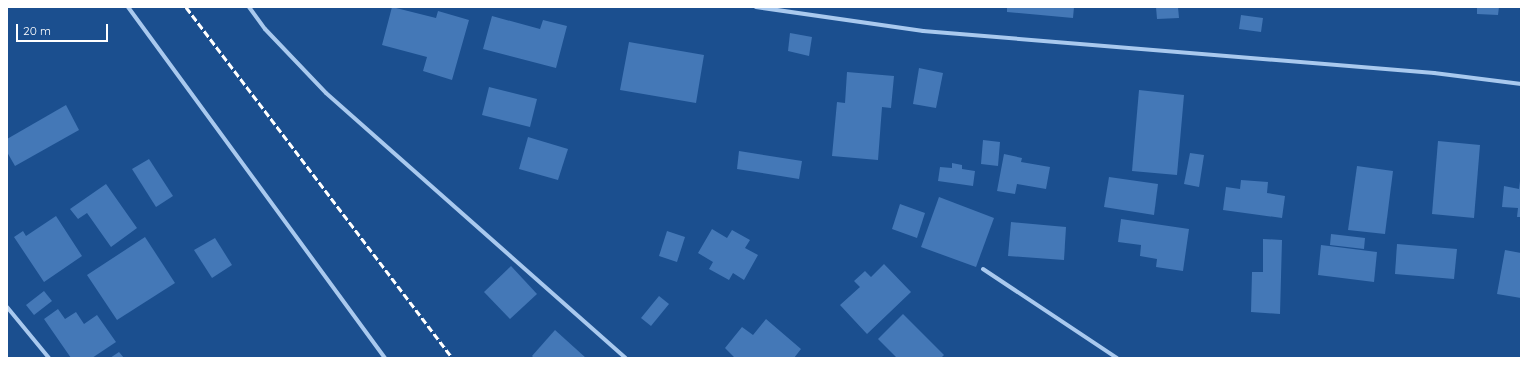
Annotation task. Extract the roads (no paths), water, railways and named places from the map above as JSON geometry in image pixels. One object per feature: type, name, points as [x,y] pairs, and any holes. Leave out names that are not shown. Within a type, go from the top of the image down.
[{"type":"street","points":[[128,7],[385,358]]},
{"type":"street","points":[[249,7],[265,29],[326,93],[626,358]]},
{"type":"street","points":[[756,7],[923,31],[1434,73],[1521,84]]},
{"type":"street","points":[[983,269],[1117,358]]},
{"type":"street","points":[[7,307],[49,358]]},
{"type":"railway","points":[[186,7],[452,358]]}]
